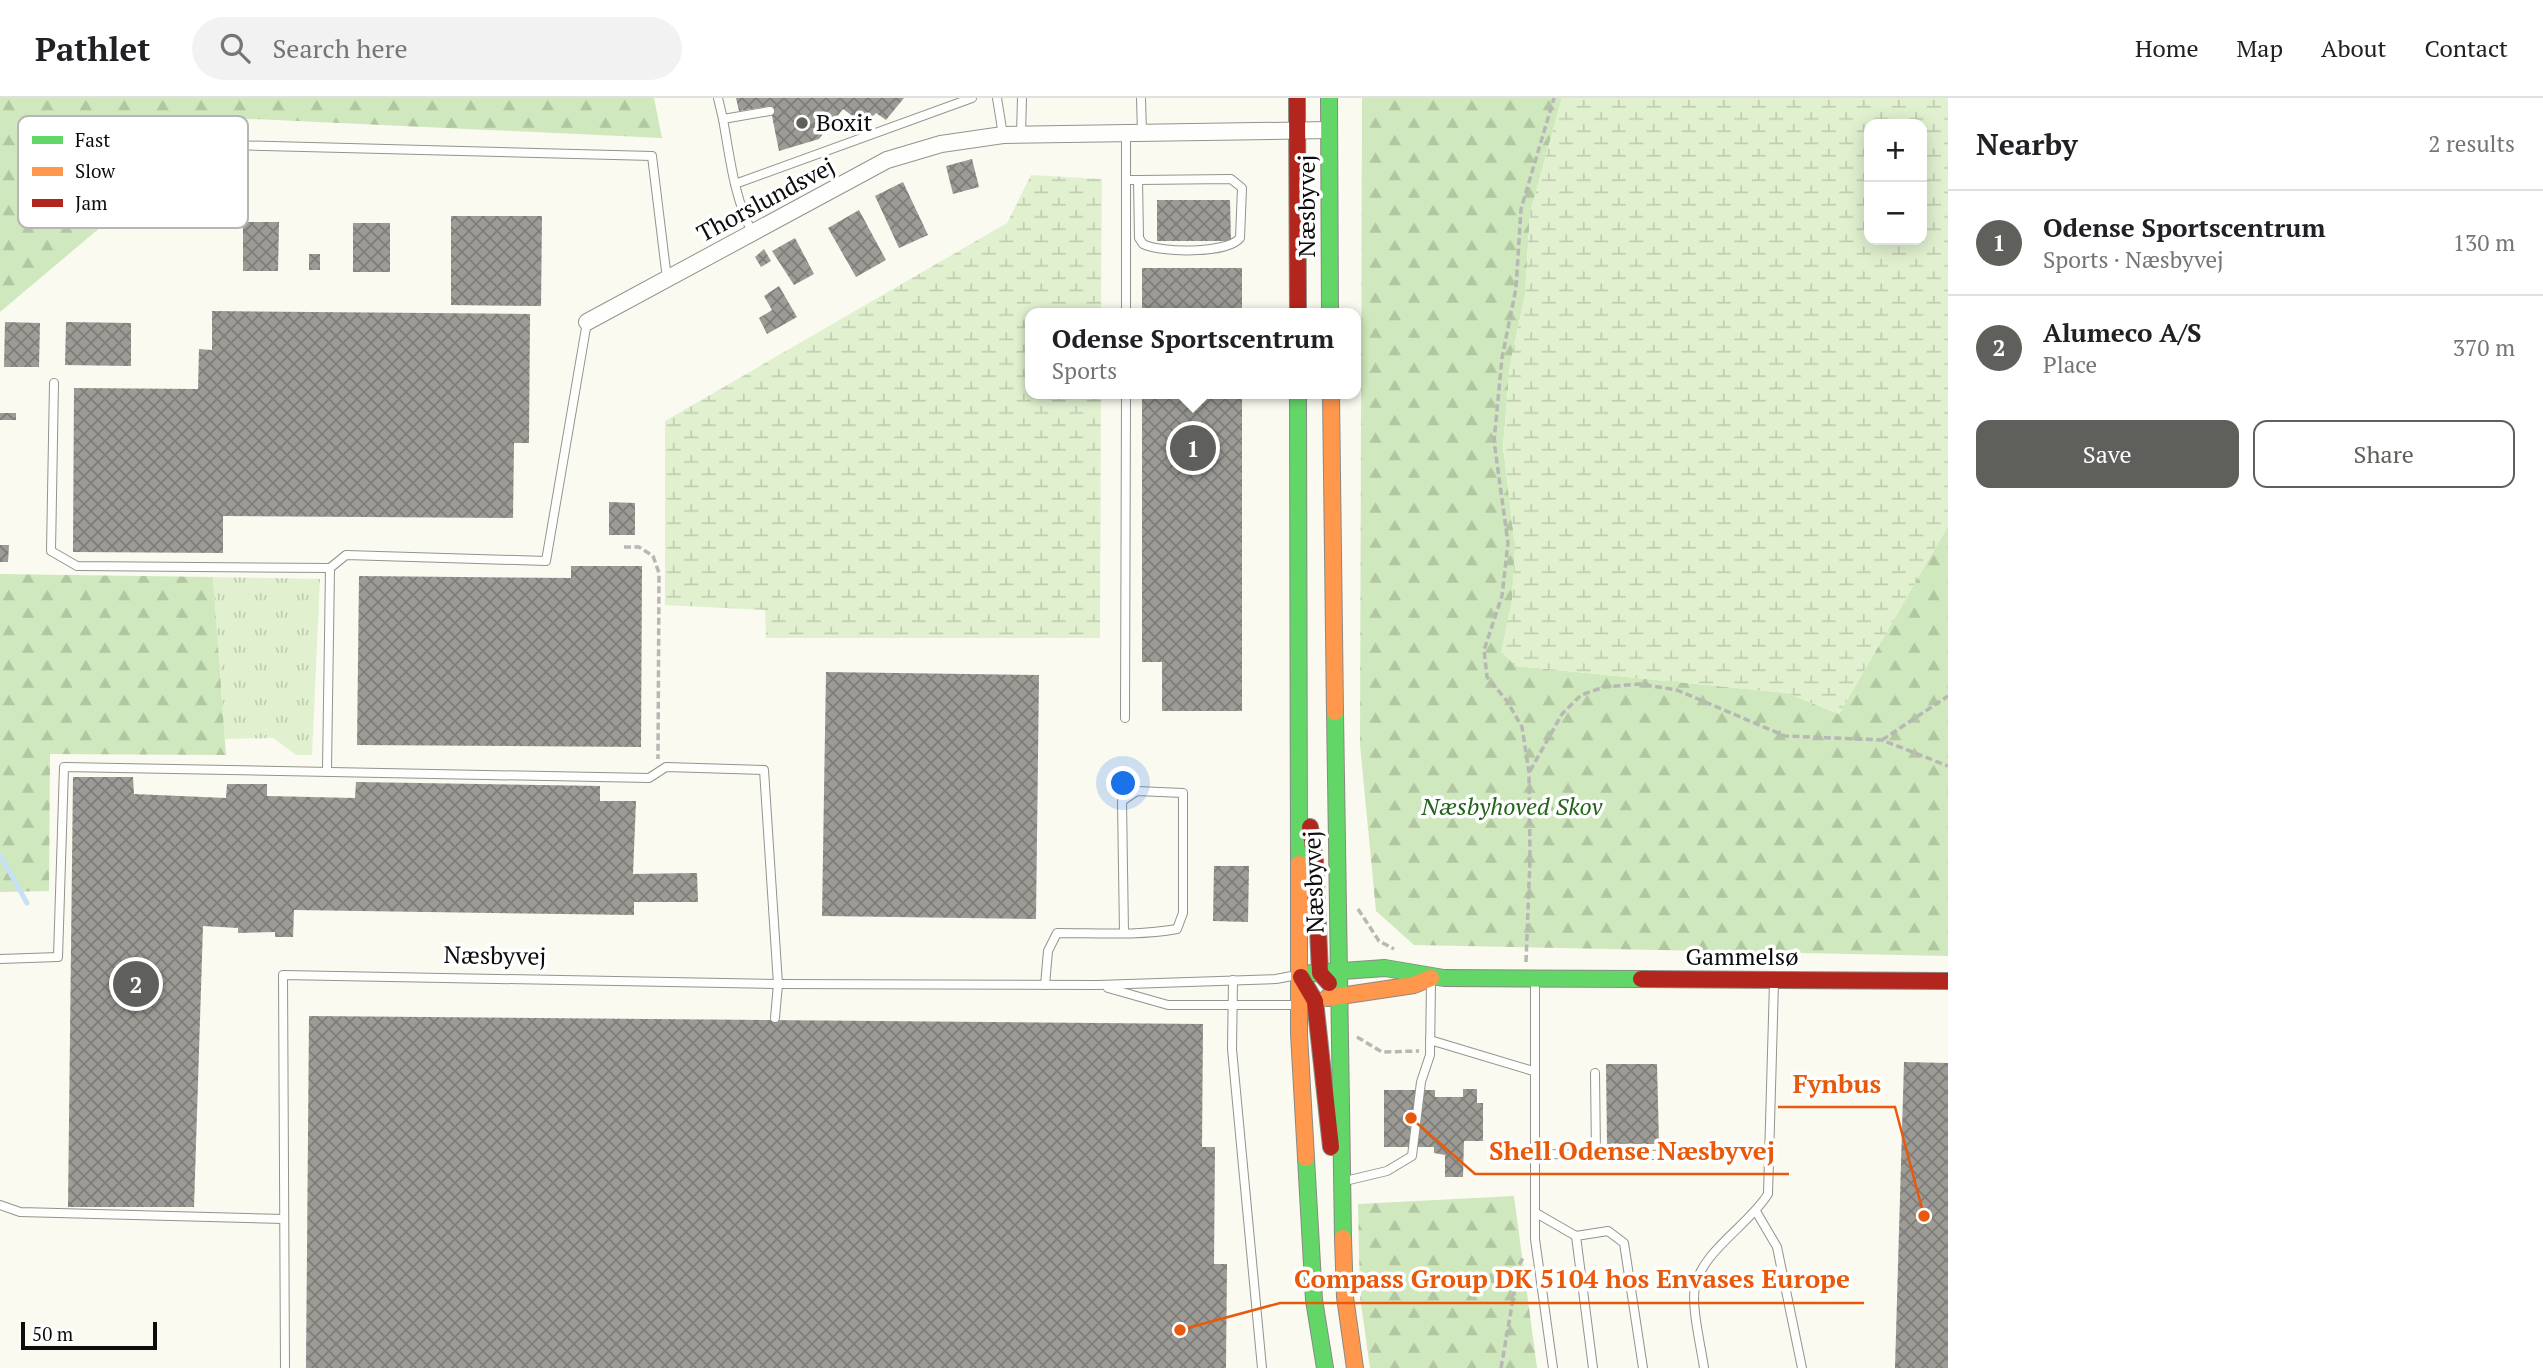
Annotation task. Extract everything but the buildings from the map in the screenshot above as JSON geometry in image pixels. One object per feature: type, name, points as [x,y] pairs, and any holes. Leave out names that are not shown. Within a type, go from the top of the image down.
[{"type":"street","name":"Næsbyvej","points":[[1297,98],[1298,308]]},
{"type":"street","name":"Næsbyvej","points":[[1329,98],[1330,308]]},
{"type":"street","name":"Thorslundsvej","points":[[587,322],[887,160],[941,144],[1021,134],[1329,130]]},
{"type":"street","name":"Næsbyvej","points":[[1298,399],[1300,974],[1307,1003],[1314,1300],[1325,1368]]},
{"type":"street","name":"Næsbyvej","points":[[1331,399],[1342,1182],[1345,1297],[1354,1368]]},
{"type":"street","points":[[1299,752],[1315,861],[1320,973],[1339,995]]},
{"type":"street","name":"Gammelsø","points":[[1300,974],[1385,968],[1431,978],[1948,981]]},
{"type":"street","name":"Gammelsø","points":[[1307,1003],[1339,995],[1413,985],[1431,978]]},
{"type":"street","points":[[1307,1003],[1328,1139],[1342,1182]]},
{"type":"lane","points":[[718,98],[735,184],[744,216],[753,234]]},
{"type":"lane","points":[[735,184],[972,98]]},
{"type":"lane","points":[[997,98],[1003,135]]},
{"type":"lane","points":[[1021,134],[1022,98]]},
{"type":"lane","points":[[1126,308],[1126,180],[1141,98]]},
{"type":"lane","points":[[723,118],[769,111]]},
{"type":"lane","points":[[248,145],[652,156],[667,279]]},
{"type":"lane","points":[[1126,180],[1231,179],[1242,188],[1240,238],[1225,249],[1157,249],[1143,244],[1139,238],[1138,180]]},
{"type":"lane","points":[[54,383],[51,551],[77,566],[330,568],[346,555],[546,561],[587,322]]},
{"type":"lane","points":[[1125,718],[1126,399]]},
{"type":"lane","points":[[327,770],[330,568]]},
{"type":"lane","points":[[0,960],[58,957],[64,767],[649,778],[666,767],[764,770],[778,984],[775,1018]]},
{"type":"lane","points":[[1045,985],[1048,951],[1057,933],[1124,933],[1177,929],[1184,913],[1183,793],[1137,791],[1122,801],[1124,933]]},
{"type":"lane","name":"Næsbyvej","points":[[285,1368],[283,975],[778,984],[1098,985],[1276,979],[1300,974]]},
{"type":"lane","points":[[1342,1182],[1387,1171],[1412,1156],[1422,1082],[1430,1051],[1431,978]]},
{"type":"lane","points":[[1535,979],[1535,1239],[1553,1368]]},
{"type":"lane","points":[[1233,980],[1233,1049],[1262,1368]]},
{"type":"lane","points":[[1704,1368],[1695,1287],[1708,1260],[1757,1213],[1768,1194],[1774,980]]},
{"type":"lane","name":"Næsbyvej","points":[[1098,985],[1168,1005],[1307,1003]]},
{"type":"lane","points":[[1430,1040],[1534,1071]]},
{"type":"lane","points":[[1595,1073],[1596,1154]]},
{"type":"lane","points":[[1534,1154],[1675,1154]]},
{"type":"lane","points":[[0,1205],[20,1212],[284,1219]]},
{"type":"lane","points":[[1536,1213],[1576,1236],[1608,1231],[1624,1243],[1643,1368]]},
{"type":"lane","points":[[1757,1213],[1777,1247],[1802,1368]]},
{"type":"lane","points":[[1576,1236],[1593,1368]]},
{"type":"path","points":[[1535,979],[1526,963],[1529,772],[1522,727],[1507,701],[1488,677],[1484,650],[1502,596],[1508,543],[1494,441],[1502,358],[1517,288],[1521,209],[1554,98]]},
{"type":"path","points":[[624,547],[639,547],[653,556],[659,573],[658,772]]},
{"type":"path","points":[[1529,772],[1562,714],[1581,695],[1604,687],[1640,684],[1677,690],[1785,736],[1882,740],[1948,766]]},
{"type":"path","points":[[1882,740],[1906,720],[1948,696]]},
{"type":"path","points":[[1337,888],[1357,908],[1379,941],[1401,953]]},
{"type":"path","points":[[1340,1034],[1363,1038],[1382,1052],[1430,1051]]},
{"type":"path","points":[[1501,1368],[1518,1265],[1535,1239]]},
{"type":"green space","points":[[0,98],[654,98],[662,138],[248,119],[248,116],[18,116],[18,228],[100,228],[0,312]]},
{"type":"green space","name":"Næsbyhoved Skov","points":[[1362,98],[1562,98],[1530,213],[1525,295],[1510,365],[1503,446],[1515,546],[1512,599],[1516,666],[1787,693],[1839,714],[1948,526],[1948,956],[1414,945],[1376,911],[1360,745]]},
{"type":"green space","points":[[1562,98],[1948,98],[1948,526],[1839,714],[1787,693],[1516,666],[1501,652],[1512,599],[1515,546],[1503,446],[1510,365],[1525,295],[1530,213]]},
{"type":"green space","points":[[1031,175],[1102,179],[1101,308],[1025,308],[1025,399],[1101,399],[1100,638],[766,638],[765,610],[665,605],[665,421],[1007,223]]},
{"type":"green space","points":[[0,574],[213,577],[226,755],[50,754],[49,891],[0,892]]},
{"type":"green space","points":[[213,577],[320,579],[312,755],[296,755],[273,738],[225,739]]},
{"type":"green space","points":[[1514,1196],[1537,1368],[1370,1368],[1360,1297],[1358,1204]]},
{"type":"waterway","points":[[0,855],[27,903]]},
{"type":"traffic: fast","points":[[1329,98],[1330,308]]},
{"type":"traffic: fast","points":[[1298,399],[1299,864]]},
{"type":"traffic: fast","points":[[1335,712],[1343,1238]]},
{"type":"traffic: fast","points":[[1300,974],[1385,968],[1444,978],[1641,979]]},
{"type":"traffic: fast","points":[[1306,1158],[1314,1300],[1325,1368]]},
{"type":"traffic: slow","points":[[1331,399],[1335,712]]},
{"type":"traffic: slow","points":[[1299,864],[1299,1034],[1306,1158]]},
{"type":"traffic: slow","points":[[1327,998],[1414,985],[1431,978]]},
{"type":"traffic: slow","points":[[1343,1238],[1345,1297],[1355,1368]]},
{"type":"traffic: jam","points":[[1297,98],[1298,308]]},
{"type":"traffic: jam","points":[[1310,827],[1315,861],[1320,973],[1329,983]]},
{"type":"traffic: jam","points":[[1301,977],[1315,1001],[1331,1147]]},
{"type":"traffic: jam","points":[[1641,979],[1948,981]]},
{"type":"place","name":"Boxit","points":[[802,123]]},
{"type":"place","name":"Odense Sportscentrum","points":[[1193,448]]},
{"type":"place","name":"Alumeco A/S","points":[[136,984]]},
{"type":"place","name":"Shell Odense Næsbyvej","points":[[1411,1118]]},
{"type":"place","name":"Fynbus","points":[[1924,1216]]},
{"type":"place","name":"Compass Group DK 5104 hos Envases Europe","points":[[1180,1330]]}]
